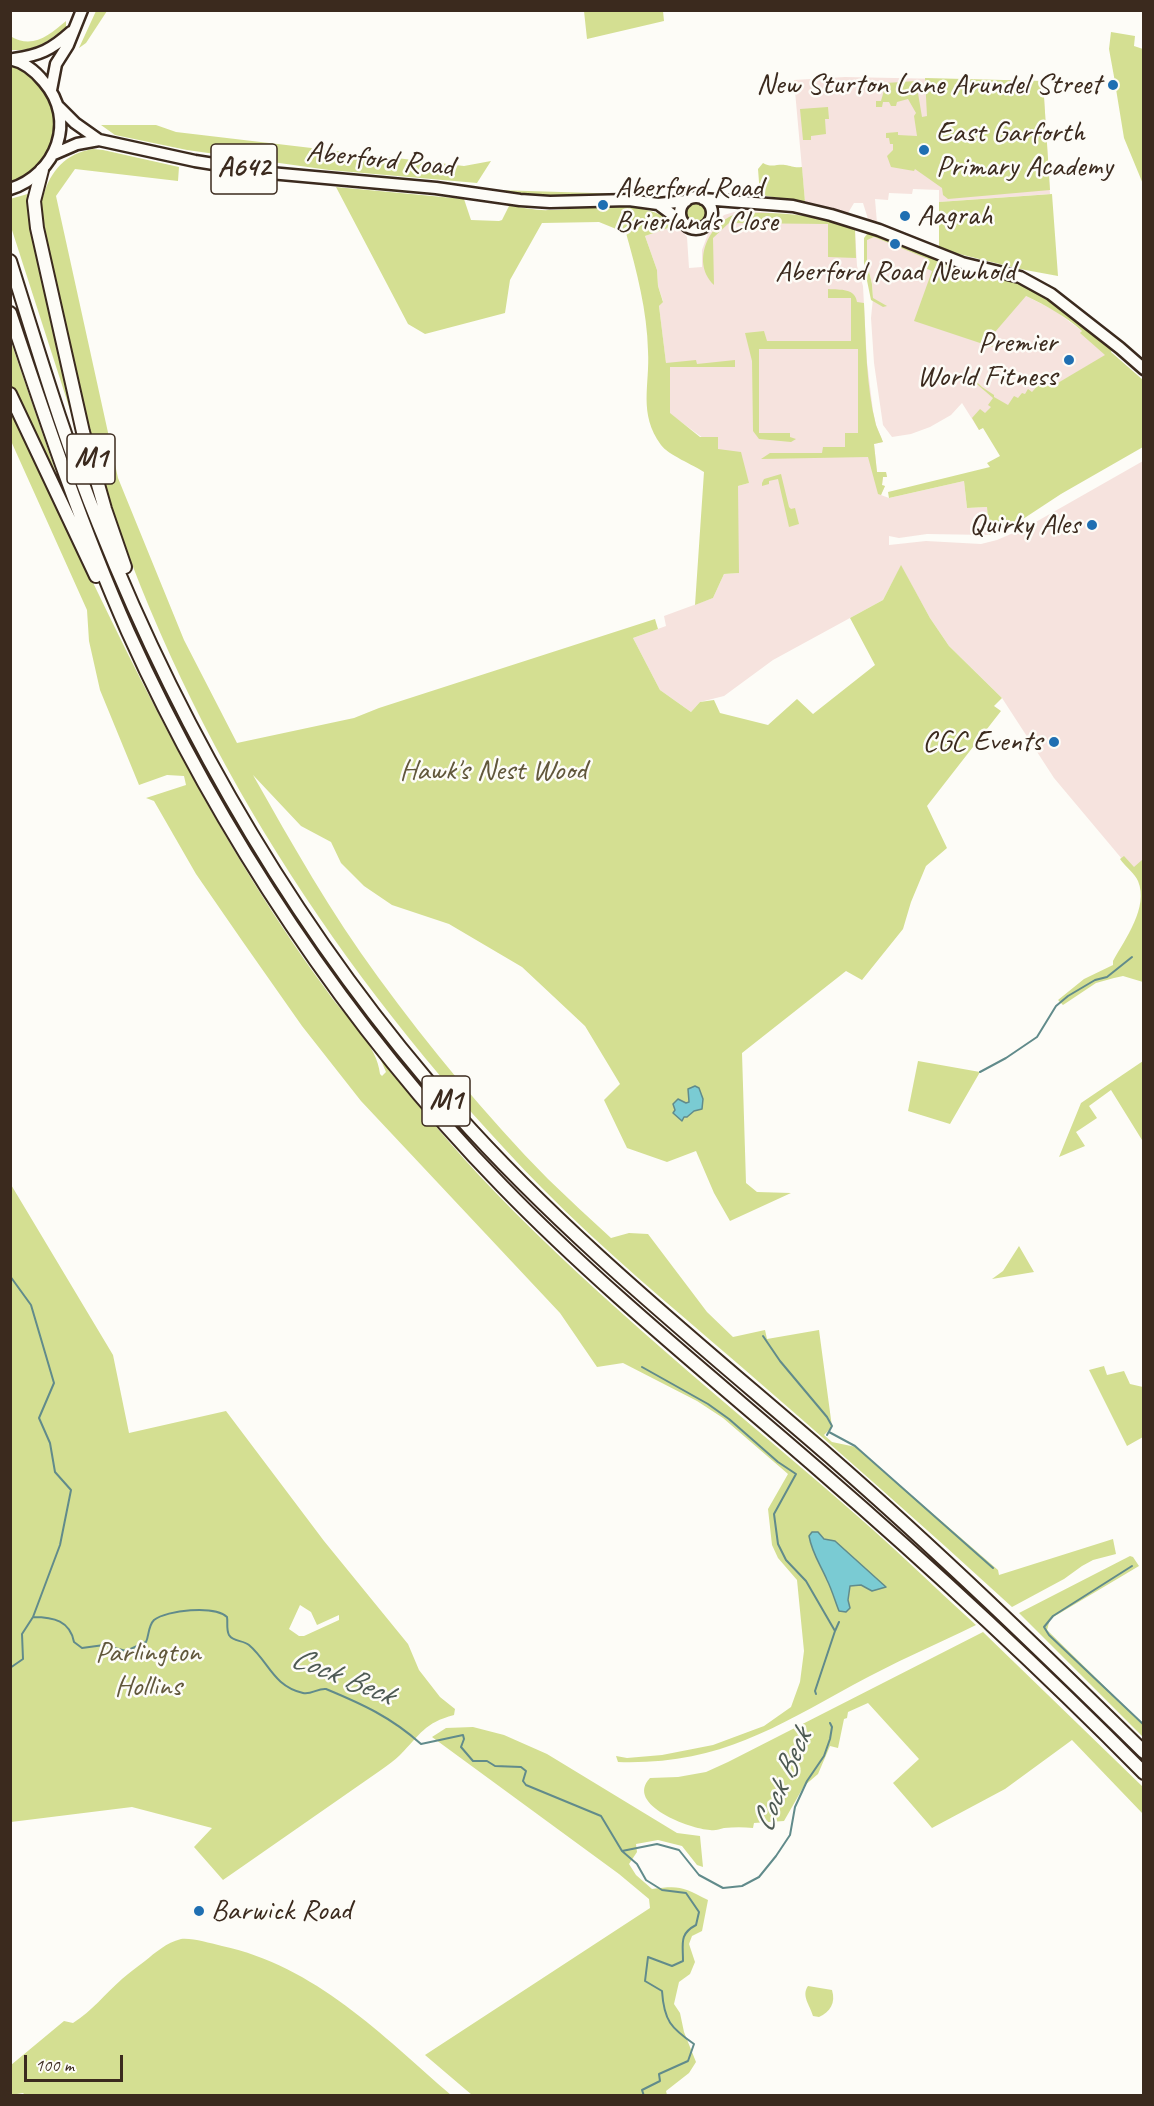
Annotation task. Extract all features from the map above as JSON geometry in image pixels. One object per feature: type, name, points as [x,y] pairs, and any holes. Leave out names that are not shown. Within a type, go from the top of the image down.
[{"type":"highway","name":"M1","points":[[42,170],[34,201],[37,228],[83,432],[105,509],[151,646]]},
{"type":"highway","name":"M1","points":[[10,261],[51,392],[98,522],[151,646],[209,760],[281,881],[362,998],[455,1112],[511,1172],[578,1238],[903,1521],[1046,1654],[1143,1752]]},
{"type":"highway","name":"M1","points":[[10,313],[63,473],[127,629]]},
{"type":"highway","name":"M1","points":[[10,394],[96,575],[127,629],[196,767],[269,890],[351,1007],[394,1063],[499,1183],[567,1251],[630,1309],[892,1534],[1063,1694],[1143,1773]]},
{"type":"main road","points":[[51,90],[54,69],[82,10]]},
{"type":"main road","points":[[12,59],[48,51],[75,28]]},
{"type":"main road","points":[[12,59],[38,74],[51,90],[59,107],[58,138],[54,154],[34,178],[13,188]]},
{"type":"main road","name":"Aberford Road","points":[[59,107],[75,123],[99,140]]},
{"type":"main road","name":"Aberford Road","points":[[54,154],[77,144],[99,140],[195,161],[270,173],[436,188],[540,201],[628,200],[658,204],[686,201],[694,197],[740,203],[793,206],[850,220],[962,263],[1020,277],[1051,294],[1143,369]]},
{"type":"main road","points":[[703,199],[710,205],[711,218]]},
{"type":"main road","points":[[685,224],[681,212],[686,201]]},
{"type":"main road","name":"Aberford Road","points":[[658,204],[685,224],[699,228],[721,211],[740,203]]},
{"type":"shaded area","name":"East Garforth Primary Academy","points":[[845,77],[1043,81],[1050,194],[939,202],[939,190],[913,189],[912,194],[889,193],[888,200],[875,199],[877,223],[868,219],[863,203],[854,203],[848,213],[805,202],[794,80]]},
{"type":"shaded area","points":[[741,210],[802,216],[855,230],[857,266],[863,286],[867,362],[873,411],[883,442],[874,444],[877,472],[886,472],[887,477],[883,477],[882,485],[885,486],[881,495],[889,498],[964,481],[967,508],[987,507],[989,535],[927,534],[899,538],[889,536],[889,545],[926,541],[981,544],[997,540],[1027,527],[1143,461],[1143,884],[1054,778],[1002,698],[949,646],[930,618],[901,566],[883,600],[773,660],[724,696],[700,702],[691,712],[660,690],[633,638],[666,626],[664,616],[713,598],[724,574],[738,573],[738,486],[749,483],[718,449],[670,414],[669,363],[666,364],[659,306],[663,301],[658,286],[657,270],[645,236],[677,225],[687,237],[689,268],[702,267],[702,250],[708,234],[724,215]]},
{"type":"shaded area","points":[[874,237],[1026,296],[1054,310],[1082,331],[1081,333],[1106,355],[979,430],[962,403],[951,415],[930,427],[911,434],[892,437],[883,425],[874,363],[871,318],[873,298],[867,263],[867,239]]},
{"type":"green space","points":[[96,11],[107,11],[86,43],[79,48]]},
{"type":"green space","points":[[584,11],[663,11],[664,21],[587,39]]},
{"type":"green space","points":[[66,21],[66,31],[61,37],[57,34],[36,47],[11,50],[10,36],[26,42],[33,41],[47,36]]},
{"type":"green space","points":[[1111,32],[1135,36],[1134,46],[1143,49],[1143,184],[1124,138],[1116,89],[1118,88],[1117,82],[1115,82],[1109,49]]},
{"type":"green space","points":[[11,65],[35,79],[51,102],[55,115],[53,143],[47,156],[33,172],[15,182],[10,181]]},
{"type":"green space","points":[[925,78],[1043,81],[1050,190],[948,199],[943,195],[942,188],[915,169],[914,171],[891,167],[887,156],[893,150],[893,144],[890,144],[889,138],[886,138],[886,133],[898,132],[898,135],[917,136],[914,116],[916,113],[908,99],[897,102],[896,106],[883,102],[882,107],[876,107],[876,101],[881,101],[886,83],[916,81],[922,117],[927,116]]},
{"type":"green space","points":[[828,107],[829,119],[825,119],[826,134],[811,136],[811,140],[803,140],[800,109]]},
{"type":"green space","points":[[101,125],[156,125],[176,132],[464,166],[491,161],[477,183],[329,170],[187,150],[115,135]]},
{"type":"green space","name":"Hawk's Nest Wood","points":[[93,149],[179,167],[178,181],[75,169],[56,196],[118,478],[184,640],[237,743],[354,718],[655,619],[658,629],[633,638],[660,690],[691,712],[700,702],[714,700],[720,713],[768,725],[797,699],[813,714],[875,665],[850,618],[883,600],[901,565],[930,618],[949,646],[1002,698],[994,706],[1001,711],[927,806],[947,848],[926,866],[903,929],[862,980],[846,971],[742,1053],[746,1183],[757,1192],[791,1193],[730,1221],[714,1193],[696,1151],[667,1162],[627,1148],[604,1100],[620,1084],[585,1026],[522,967],[449,924],[392,905],[364,886],[341,863],[331,842],[301,826],[253,775],[328,903],[378,977],[459,1081],[548,1179],[611,1238],[629,1233],[648,1234],[707,1312],[733,1337],[765,1330],[767,1339],[819,1330],[832,1427],[824,1435],[832,1442],[856,1447],[998,1570],[999,1575],[1113,1539],[1116,1554],[1093,1560],[1064,1579],[1012,1607],[910,1514],[565,1211],[474,1114],[409,1038],[348,958],[291,875],[239,789],[192,700],[150,609],[114,515],[100,471],[51,262],[43,217],[40,215],[40,197],[43,197],[55,171],[67,159]]},
{"type":"green space","points":[[763,163],[771,166],[802,167],[805,202],[760,195],[758,169]]},
{"type":"green space","points":[[336,187],[464,199],[471,220],[502,220],[509,206],[545,210],[616,206],[648,210],[677,225],[645,236],[657,270],[658,286],[663,302],[659,306],[666,363],[696,360],[697,364],[735,360],[735,367],[670,367],[670,413],[700,437],[718,437],[718,449],[741,452],[749,483],[738,486],[739,573],[724,574],[713,598],[695,605],[704,472],[664,449],[650,422],[647,410],[646,321],[638,277],[626,233],[599,222],[542,223],[510,280],[505,313],[425,334],[408,324]]},
{"type":"green space","points":[[496,190],[626,194],[626,195],[554,199]]},
{"type":"green space","points":[[31,193],[83,450],[11,227],[10,199]]},
{"type":"green space","points":[[1052,194],[1058,276],[939,249],[939,202]]},
{"type":"green space","points":[[695,201],[703,204],[706,212],[703,220],[695,223],[687,220],[684,212],[687,204]]},
{"type":"green space","points":[[740,213],[813,217],[855,230],[856,258],[828,257],[828,224],[729,223],[713,238],[714,285],[703,264],[707,242],[720,223]]},
{"type":"green space","points":[[873,233],[960,267],[1019,282],[1036,289],[1062,308],[1112,350],[1111,352],[1143,380],[1143,447],[1061,494],[1023,519],[989,535],[987,507],[967,508],[964,481],[889,498],[888,492],[990,467],[987,463],[1000,456],[983,428],[979,430],[972,418],[980,409],[985,413],[991,407],[988,405],[993,398],[964,373],[964,370],[994,397],[1008,405],[1014,396],[1018,398],[1028,389],[1032,392],[1041,382],[1051,387],[1105,355],[1069,321],[1026,296],[989,339],[996,342],[992,347],[914,321],[932,271],[925,268],[928,259],[874,237],[867,240],[867,263],[873,298],[887,306],[883,307],[871,300],[864,266],[864,238],[867,234]]},
{"type":"green space","points":[[828,289],[850,292],[856,297],[857,302],[864,303],[870,395],[876,425],[883,442],[874,444],[877,472],[886,472],[887,477],[883,477],[882,485],[885,486],[881,495],[878,494],[868,457],[761,459],[770,453],[822,453],[823,447],[845,447],[845,433],[858,433],[858,349],[759,349],[759,433],[790,433],[790,437],[796,439],[791,442],[759,439],[753,431],[752,361],[745,333],[764,331],[767,341],[851,341],[851,298],[828,298]]},
{"type":"green space","points":[[10,339],[65,499],[11,388]]},
{"type":"green space","points":[[10,409],[109,615],[178,751],[254,882],[300,953],[368,1043],[378,1063],[380,1074],[382,1076],[386,1072],[380,1058],[436,1127],[480,1176],[577,1273],[663,1350],[856,1515],[976,1625],[883,1669],[742,1742],[685,1758],[618,1762],[616,1756],[627,1758],[662,1755],[713,1745],[764,1726],[791,1707],[800,1682],[804,1651],[797,1580],[778,1558],[772,1545],[768,1509],[788,1474],[723,1418],[697,1401],[623,1363],[597,1367],[560,1313],[361,1101],[302,1026],[196,874],[154,801],[146,798],[186,785],[184,776],[167,775],[139,785],[100,690],[89,641],[87,610],[11,441]],"holes":[[[812,1532],[817,1532],[824,1539],[835,1541],[861,1585],[850,1586],[848,1600],[839,1611],[810,1542],[809,1536]]]},
{"type":"green space","points":[[781,474],[789,507],[795,508],[799,524],[789,527],[778,479],[762,486],[764,479]]},
{"type":"green space","points":[[1124,856],[1134,867],[1142,860],[1144,861],[1143,982],[1123,976],[1096,983],[1063,1005],[1058,1000],[1084,979],[1113,965],[1134,922],[1141,891],[1137,878],[1120,859]]},
{"type":"green space","points":[[918,1061],[980,1072],[950,1124],[908,1111]]},
{"type":"green space","points":[[1143,1061],[1142,1140],[1111,1090],[1089,1106],[1097,1118],[1076,1132],[1085,1146],[1059,1157],[1081,1103]]},
{"type":"green space","name":"Parlington Hollins","points":[[10,1183],[113,1355],[129,1433],[226,1411],[324,1541],[408,1644],[419,1670],[440,1697],[455,1709],[454,1715],[429,1726],[389,1764],[223,1880],[194,1847],[212,1828],[132,1807],[11,1822]],"holes":[[[300,1605],[311,1612],[317,1625],[339,1615],[339,1620],[304,1636],[299,1636],[289,1629]]]},
{"type":"green space","points":[[1019,1246],[1034,1272],[992,1279],[1003,1271]]},
{"type":"green space","points":[[1104,1366],[1107,1375],[1124,1371],[1130,1384],[1143,1387],[1143,1437],[1127,1446],[1089,1370]]},
{"type":"green space","points":[[1130,1556],[1139,1566],[1050,1619],[1047,1630],[1143,1724],[1143,1737],[1019,1613]]},
{"type":"green space","points":[[983,1632],[1143,1787],[1143,1814],[1072,1740],[1005,1789],[932,1828],[893,1783],[919,1759],[868,1703],[848,1712],[847,1718],[844,1719],[838,1748],[830,1746],[818,1774],[804,1786],[784,1821],[754,1823],[753,1828],[701,1829],[663,1814],[646,1797],[644,1788],[650,1778],[678,1777],[706,1772]]},
{"type":"green space","points":[[473,1727],[504,1735],[547,1754],[677,1833],[700,1836],[703,1867],[697,1865],[682,1846],[658,1840],[636,1844],[637,1852],[629,1864],[636,1875],[652,1889],[681,1888],[708,1900],[702,1931],[692,1936],[689,1944],[695,1962],[690,1974],[679,1982],[674,2004],[680,2013],[684,2032],[696,2062],[689,2073],[666,2091],[667,2095],[472,2095],[425,2055],[650,1908],[649,1899],[619,1874],[432,1737],[446,1728]]},
{"type":"green space","points":[[181,1939],[201,1941],[256,1956],[287,1969],[317,1986],[346,2005],[451,2095],[26,2096],[23,2093],[11,2095],[11,2065],[64,2021],[73,2023],[80,2018],[122,1979],[157,1951]]},
{"type":"green space","points":[[808,1986],[832,1990],[831,2006],[819,2017],[813,2016],[807,2001],[805,1993]]},
{"type":"water","points":[[695,1086],[699,1088],[703,1099],[702,1109],[684,1117],[682,1121],[673,1113],[675,1110],[673,1104],[678,1099],[689,1102],[688,1089]]},
{"type":"water","points":[[812,1532],[818,1532],[824,1539],[835,1541],[886,1587],[872,1591],[861,1585],[850,1586],[848,1600],[850,1608],[846,1612],[839,1611],[812,1548],[809,1536]]},
{"type":"waterway","points":[[980,1072],[1037,1037],[1056,1006],[1068,996],[1095,980],[1107,977],[1132,957]]},
{"type":"waterway","points":[[10,1276],[31,1305],[54,1383],[39,1418],[50,1443],[55,1472],[71,1490],[60,1545],[33,1617]]},
{"type":"waterway","points":[[763,1336],[780,1361],[827,1417],[832,1426],[827,1435]]},
{"type":"waterway","name":"Cock Beck","points":[[642,1367],[708,1404],[729,1419],[778,1462],[796,1474],[774,1514],[778,1544],[786,1560],[806,1581],[835,1631],[815,1691],[816,1694]]},
{"type":"waterway","points":[[829,1432],[855,1446],[993,1568]]},
{"type":"waterway","points":[[1132,1566],[1053,1616],[1044,1627],[1049,1635],[1144,1725]]},
{"type":"waterway","name":"Cock Beck","points":[[10,1668],[23,1659],[22,1634],[33,1617],[54,1619],[65,1625],[74,1642],[82,1648],[104,1645],[126,1651],[146,1642],[152,1622],[160,1617],[191,1610],[221,1613],[227,1617],[229,1635],[249,1645],[278,1679],[293,1690],[309,1693],[326,1689],[387,1719],[421,1744],[463,1735],[461,1747],[473,1761],[487,1761],[495,1766],[521,1767],[526,1771],[523,1781],[526,1785],[601,1816],[622,1851]]},
{"type":"waterway","name":"Cock Beck","points":[[835,1631],[839,1622]]},
{"type":"waterway","name":"Cock Beck","points":[[644,2096],[642,2090],[660,2081],[659,2074],[688,2061],[694,2044],[670,2023],[662,1991],[645,1981],[648,1957],[672,1966],[683,1961],[684,1936],[696,1925],[699,1912],[686,1893],[662,1890],[646,1880],[637,1864],[622,1851],[657,1844],[679,1850],[699,1875],[723,1888],[742,1886],[759,1877],[790,1835],[795,1807],[807,1781],[824,1756],[830,1739],[832,1727],[830,1723]]},
{"type":"place","name":"New Sturton Lane Arundel Street","points":[[1113,85]]},
{"type":"place","name":"East Garforth Primary Academy","points":[[924,150]]},
{"type":"place","name":"Aberford Road Brierlands Close","points":[[603,205]]},
{"type":"place","name":"Aagrah","points":[[905,216]]},
{"type":"place","name":"Aberford Road Newhold","points":[[895,244]]},
{"type":"place","name":"Premier World Fitness","points":[[1069,360]]},
{"type":"place","name":"Quirky Ales","points":[[1092,525]]},
{"type":"place","name":"CGC Events","points":[[1054,742]]},
{"type":"place","name":"Barwick Road","points":[[199,1911]]}]
